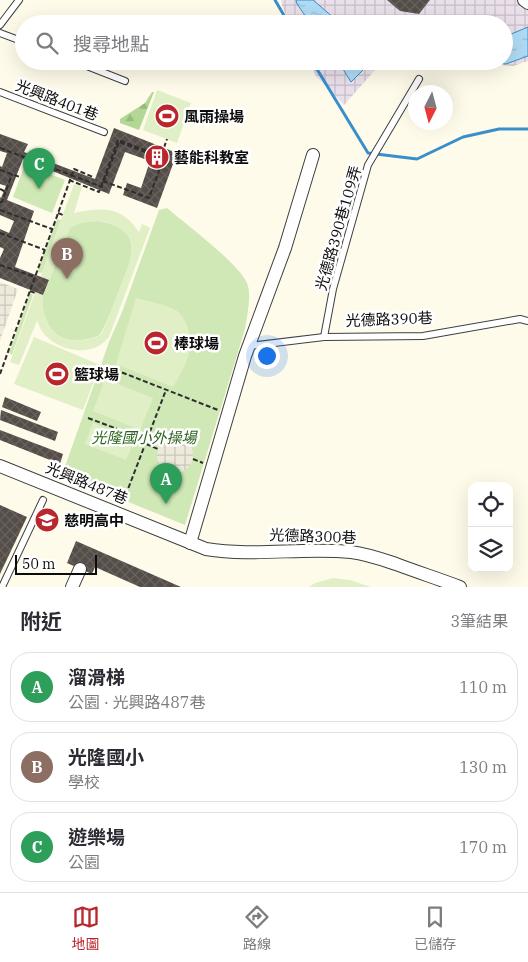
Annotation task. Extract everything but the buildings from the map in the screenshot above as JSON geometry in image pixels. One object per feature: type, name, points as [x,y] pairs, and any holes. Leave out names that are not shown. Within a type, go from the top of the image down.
[{"type":"street","points":[[524,0],[528,3]]},
{"type":"street","points":[[190,543],[228,409],[245,356],[286,248],[313,155]]},
{"type":"street","name":"光興路487巷","points":[[0,466],[190,543]]},
{"type":"street","name":"光德路300巷","points":[[190,543],[206,549],[227,551],[343,551],[358,553],[460,587]]},
{"type":"street","points":[[72,587],[80,569]]},
{"type":"lane","points":[[0,25],[19,0]]},
{"type":"lane","points":[[0,33],[15,39]]},
{"type":"lane","points":[[97,70],[125,81]]},
{"type":"lane","name":"光德路390巷109弄","points":[[324,337],[333,289],[368,165],[419,80]]},
{"type":"lane","name":"光興路401巷","points":[[0,92],[104,132]]},
{"type":"lane","name":"光德路390巷","points":[[249,346],[324,337],[423,336],[520,318],[528,321]]},
{"type":"lane","points":[[2,587],[43,500]]},
{"type":"path","points":[[69,180],[98,192],[118,140],[161,156],[166,139]]},
{"type":"path","points":[[0,148],[102,187],[119,142],[163,158],[150,198],[103,181]]},
{"type":"path","points":[[0,374],[71,175],[74,169],[93,177]]},
{"type":"path","points":[[0,170],[20,177]]},
{"type":"path","points":[[0,202],[2,202],[12,174]]},
{"type":"path","points":[[0,190],[6,192]]},
{"type":"path","points":[[58,197],[63,199]]},
{"type":"path","points":[[0,210],[52,230]]},
{"type":"path","points":[[58,213],[63,215]]},
{"type":"path","points":[[0,233],[44,250]]},
{"type":"path","points":[[0,264],[35,277]]},
{"type":"path","points":[[36,274],[42,276]]},
{"type":"path","points":[[30,291],[35,293]]},
{"type":"path","points":[[7,354],[12,356]]},
{"type":"path","points":[[108,366],[222,412]]},
{"type":"path","points":[[123,502],[166,390]]},
{"type":"path","points":[[88,418],[147,440]]},
{"type":"path","points":[[145,444],[158,449]]},
{"type":"path","points":[[193,459],[207,464]]},
{"type":"shaded area","points":[[281,0],[528,0],[528,61],[513,66],[513,15],[286,15]]},
{"type":"shaded area","points":[[313,70],[375,70],[344,105],[316,76]]},
{"type":"shaded area","points":[[0,282],[18,289],[0,341]]},
{"type":"shaded area","points":[[175,437],[182,438],[188,442],[192,448],[192,462],[188,468],[182,472],[175,473],[168,472],[162,468],[158,462],[157,455],[158,448],[162,442],[168,438]]},
{"type":"green space","name":"風雨操場","points":[[157,90],[191,103],[177,143],[143,130]]},
{"type":"green space","points":[[152,92],[154,92],[139,130],[120,123],[120,119],[145,103]]},
{"type":"green space","points":[[25,164],[65,180],[52,213],[13,197]]},
{"type":"green space","points":[[74,184],[82,187],[74,213],[111,210],[126,217],[139,232],[142,224],[150,228],[109,337],[106,340],[100,345],[86,350],[71,349],[50,340],[42,332],[37,321],[19,365],[10,362]],"holes":[[[97,221],[112,224],[129,236],[131,254],[125,276],[101,335],[85,340],[69,340],[55,333],[50,327],[44,313],[43,296],[70,228],[80,223]]]},
{"type":"green space","name":"光隆國小外操場","points":[[167,208],[236,268],[244,278],[249,290],[245,329],[185,525],[62,475],[109,342],[122,312],[159,210]]},
{"type":"green space","points":[[57,219],[61,220],[42,273],[37,272]]},
{"type":"green space","points":[[97,221],[112,224],[129,236],[131,254],[129,264],[100,335],[84,340],[69,340],[55,333],[50,327],[43,311],[43,296],[70,227],[79,223]]},
{"type":"green space","points":[[30,293],[33,295],[12,355],[9,353]]},
{"type":"green space","name":"棒球場","points":[[136,298],[173,309],[184,318],[190,337],[188,359],[173,387],[116,364]]},
{"type":"green space","name":"籃球場","points":[[34,337],[100,365],[83,410],[14,384]]},
{"type":"green space","name":"籃球場","points":[[105,379],[153,398],[140,430],[93,411]]},
{"type":"green space","name":"籃球場","points":[[93,423],[135,440],[126,460],[85,444]]},
{"type":"green space","points":[[333,578],[350,580],[371,587],[309,587],[315,583]]},
{"type":"water","points":[[296,0],[313,0],[330,15],[305,15]]},
{"type":"water","points":[[528,27],[528,56],[513,61],[513,33]]},
{"type":"water","points":[[344,70],[363,70],[351,82]]},
{"type":"waterway","points":[[275,0],[284,15]]},
{"type":"waterway","points":[[317,70],[368,153],[417,159],[463,137],[499,129],[528,129]]},
{"type":"place","name":"風雨操場","points":[[167,116]]},
{"type":"place","name":"藝能科教室","points":[[157,157]]},
{"type":"place","name":"遊樂場","points":[[39,189]]},
{"type":"place","name":"光隆國小","points":[[67,279]]},
{"type":"place","name":"棒球場","points":[[156,343]]},
{"type":"place","name":"籃球場","points":[[57,374]]},
{"type":"place","name":"溜滑梯","points":[[166,504]]},
{"type":"place","name":"慈明高中","points":[[47,520]]}]
